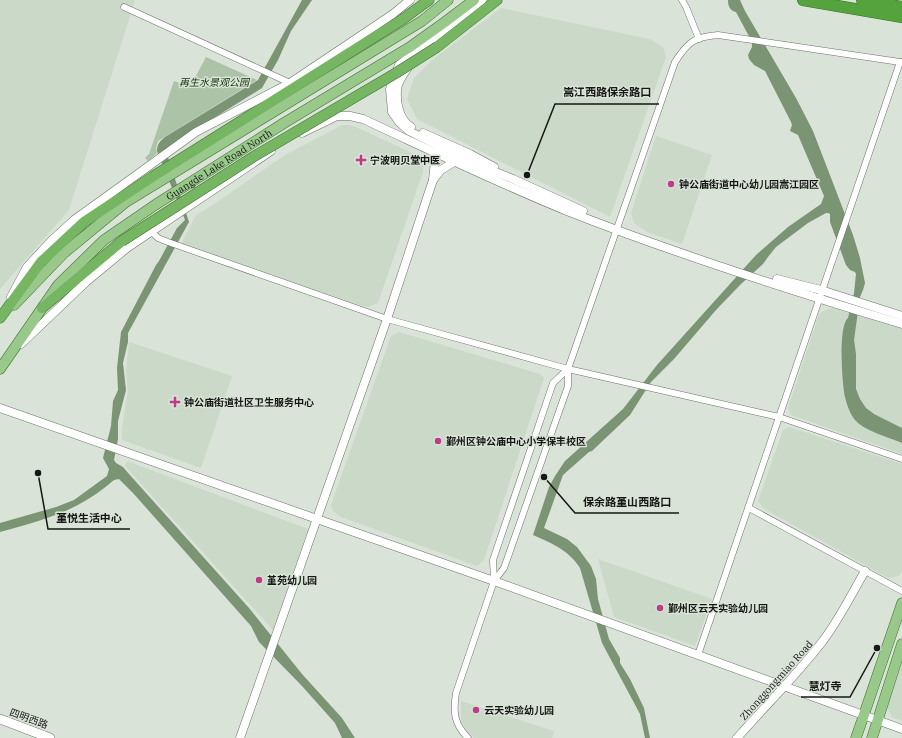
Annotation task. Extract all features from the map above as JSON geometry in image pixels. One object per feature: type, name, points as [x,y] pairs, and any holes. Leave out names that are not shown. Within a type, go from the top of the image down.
[{"type":"highway","points":[[0,318],[41,262],[84,222],[152,177],[404,19],[429,0]]},
{"type":"highway","points":[[42,308],[122,241],[253,157],[431,51],[497,0]]},
{"type":"highway","points":[[803,0],[902,17]]},
{"type":"highway","points":[[862,0],[902,7]]},
{"type":"main road","name":"Guangde Lake Road North","points":[[0,318],[64,253],[126,202],[269,116],[422,21],[448,0]]},
{"type":"main road","name":"Guangde Lake Road North","points":[[0,369],[58,285],[104,240],[155,205],[284,123],[410,46],[446,22],[474,0]]},
{"type":"main road","points":[[856,738],[862,715],[902,602]]},
{"type":"main road","points":[[872,738],[902,644]]},
{"type":"main road","name":"四明西路","points":[[0,719],[50,738]]},
{"type":"street","points":[[0,318],[27,267],[51,241],[74,220],[196,132],[290,83],[393,14],[410,0]]},
{"type":"street","points":[[482,0],[399,65],[390,89],[392,112],[399,122],[409,131],[468,161],[513,179],[617,227],[760,279],[902,316]]},
{"type":"street","points":[[488,0],[425,50],[410,64],[397,88],[397,102],[400,114],[408,124],[424,134],[470,154],[502,171],[513,179]]},
{"type":"street","points":[[682,0],[699,39]]},
{"type":"street","points":[[124,7],[278,76],[290,83]]},
{"type":"street","points":[[494,581],[504,568],[568,386],[568,369],[617,227],[675,62],[684,48],[706,36],[718,35],[901,62],[820,294],[749,508],[698,655]]},
{"type":"street","points":[[13,351],[86,282],[127,248],[286,141],[337,116],[350,116],[363,119],[454,162],[566,210],[796,284],[839,304],[902,324]]},
{"type":"street","points":[[240,738],[387,319],[433,180],[435,161],[433,152]]},
{"type":"street","points":[[433,180],[441,170],[454,162]]},
{"type":"street","points":[[151,231],[158,238],[168,242],[387,319],[568,369],[779,417],[902,458]]},
{"type":"street","points":[[468,738],[457,724],[454,706],[456,693],[494,581],[494,560],[553,383],[568,369]]},
{"type":"street","points":[[0,408],[494,581],[902,729]]},
{"type":"street","points":[[749,508],[902,591]]},
{"type":"street","name":"Zhonggongmiao Road","points":[[737,738],[805,664],[823,641],[865,571]]},
{"type":"shaded area","points":[[0,0],[135,0],[69,210],[0,289]]},
{"type":"shaded area","points":[[302,0],[312,0],[291,31],[278,60],[262,88],[209,121],[166,151],[189,222],[128,333],[128,342],[123,363],[126,390],[118,421],[118,439],[114,460],[123,467],[249,608],[302,674],[342,718],[355,738],[342,738],[335,723],[302,686],[259,642],[251,626],[119,479],[114,480],[87,500],[74,507],[47,518],[0,532],[0,523],[56,507],[74,500],[107,476],[109,469],[103,458],[111,426],[113,401],[118,390],[117,368],[121,332],[177,228],[185,220],[157,151],[158,145],[165,137],[258,80]]},
{"type":"shaded area","points":[[728,0],[740,0],[796,98],[813,131],[853,235],[860,258],[865,283],[860,297],[854,340],[856,354],[856,389],[866,408],[874,414],[902,428],[902,443],[871,431],[859,424],[852,415],[845,397],[842,343],[845,323],[848,318],[854,293],[856,274],[846,265],[830,222],[830,214],[826,213],[808,223],[776,247],[763,264],[716,310],[674,359],[651,382],[630,415],[592,451],[563,475],[544,528],[567,539],[577,547],[591,566],[596,579],[598,599],[609,639],[620,658],[620,663],[630,679],[644,708],[650,738],[645,738],[640,714],[602,643],[580,568],[571,556],[553,544],[533,535],[549,487],[565,461],[623,409],[657,365],[756,255],[788,227],[821,204],[824,196],[798,135],[790,131],[792,125],[791,122],[765,71],[754,65],[749,59],[748,55],[752,47],[752,42],[736,12],[732,11],[730,8]]},
{"type":"shaded area","points":[[501,8],[650,39],[663,47],[666,57],[610,217],[417,119],[407,99],[414,78],[431,61]]},
{"type":"shaded area","points":[[342,125],[356,127],[421,157],[424,163],[423,172],[378,303],[368,307],[362,306],[181,244],[196,215],[285,155]]},
{"type":"shaded area","name":"钟公庙街道中心幼儿园嵩江园区","points":[[656,136],[712,155],[682,244],[647,232],[634,223],[631,213]]},
{"type":"shaded area","points":[[832,308],[902,329],[902,454],[791,415],[788,408],[819,314]]},
{"type":"shaded area","name":"鄞州区钟公庙中心小学保丰校区","points":[[399,332],[540,374],[544,378],[484,560],[477,566],[341,517],[333,511],[331,505],[391,336]]},
{"type":"shaded area","name":"钟公庙街道社区卫生服务中心","points":[[129,342],[232,376],[201,468],[122,440],[122,428],[128,390],[126,371]]},
{"type":"shaded area","points":[[790,427],[902,464],[902,571],[899,576],[888,578],[763,508],[758,501],[783,430]]},
{"type":"shaded area","name":"堇苑幼儿园","points":[[127,461],[308,529],[273,630],[125,466]]},
{"type":"shaded area","name":"鄞州区云天实验幼儿园","points":[[598,559],[712,599],[695,646],[614,617]]},
{"type":"shaded area","points":[[902,664],[902,721],[892,717],[887,707]]},
{"type":"shaded area","name":"云天实验幼儿园","points":[[461,701],[554,731],[552,738],[474,738],[466,730],[461,720]]},
{"type":"green space","name":"再生水景观公园","points":[[206,57],[257,80],[158,141],[156,148],[157,153],[148,161],[145,158],[149,154],[174,81],[190,87]]},
{"type":"place","name":"宁波明贝堂中医","points":[[361,160]]},
{"type":"place","name":"嵩江西路保余路口","points":[[527,175]]},
{"type":"place","name":"钟公庙街道中心幼儿园嵩江园区","points":[[671,184]]},
{"type":"place","name":"钟公庙街道社区卫生服务中心","points":[[175,402]]},
{"type":"place","name":"鄞州区钟公庙中心小学保丰校区","points":[[438,441]]},
{"type":"place","name":"堇悦生活中心","points":[[38,473]]},
{"type":"place","name":"保余路堇山西路口","points":[[544,477]]},
{"type":"place","name":"堇苑幼儿园","points":[[259,580]]},
{"type":"place","name":"鄞州区云天实验幼儿园","points":[[660,608]]},
{"type":"place","name":"慧灯寺","points":[[877,648]]},
{"type":"place","name":"云天实验幼儿园","points":[[476,710]]}]
